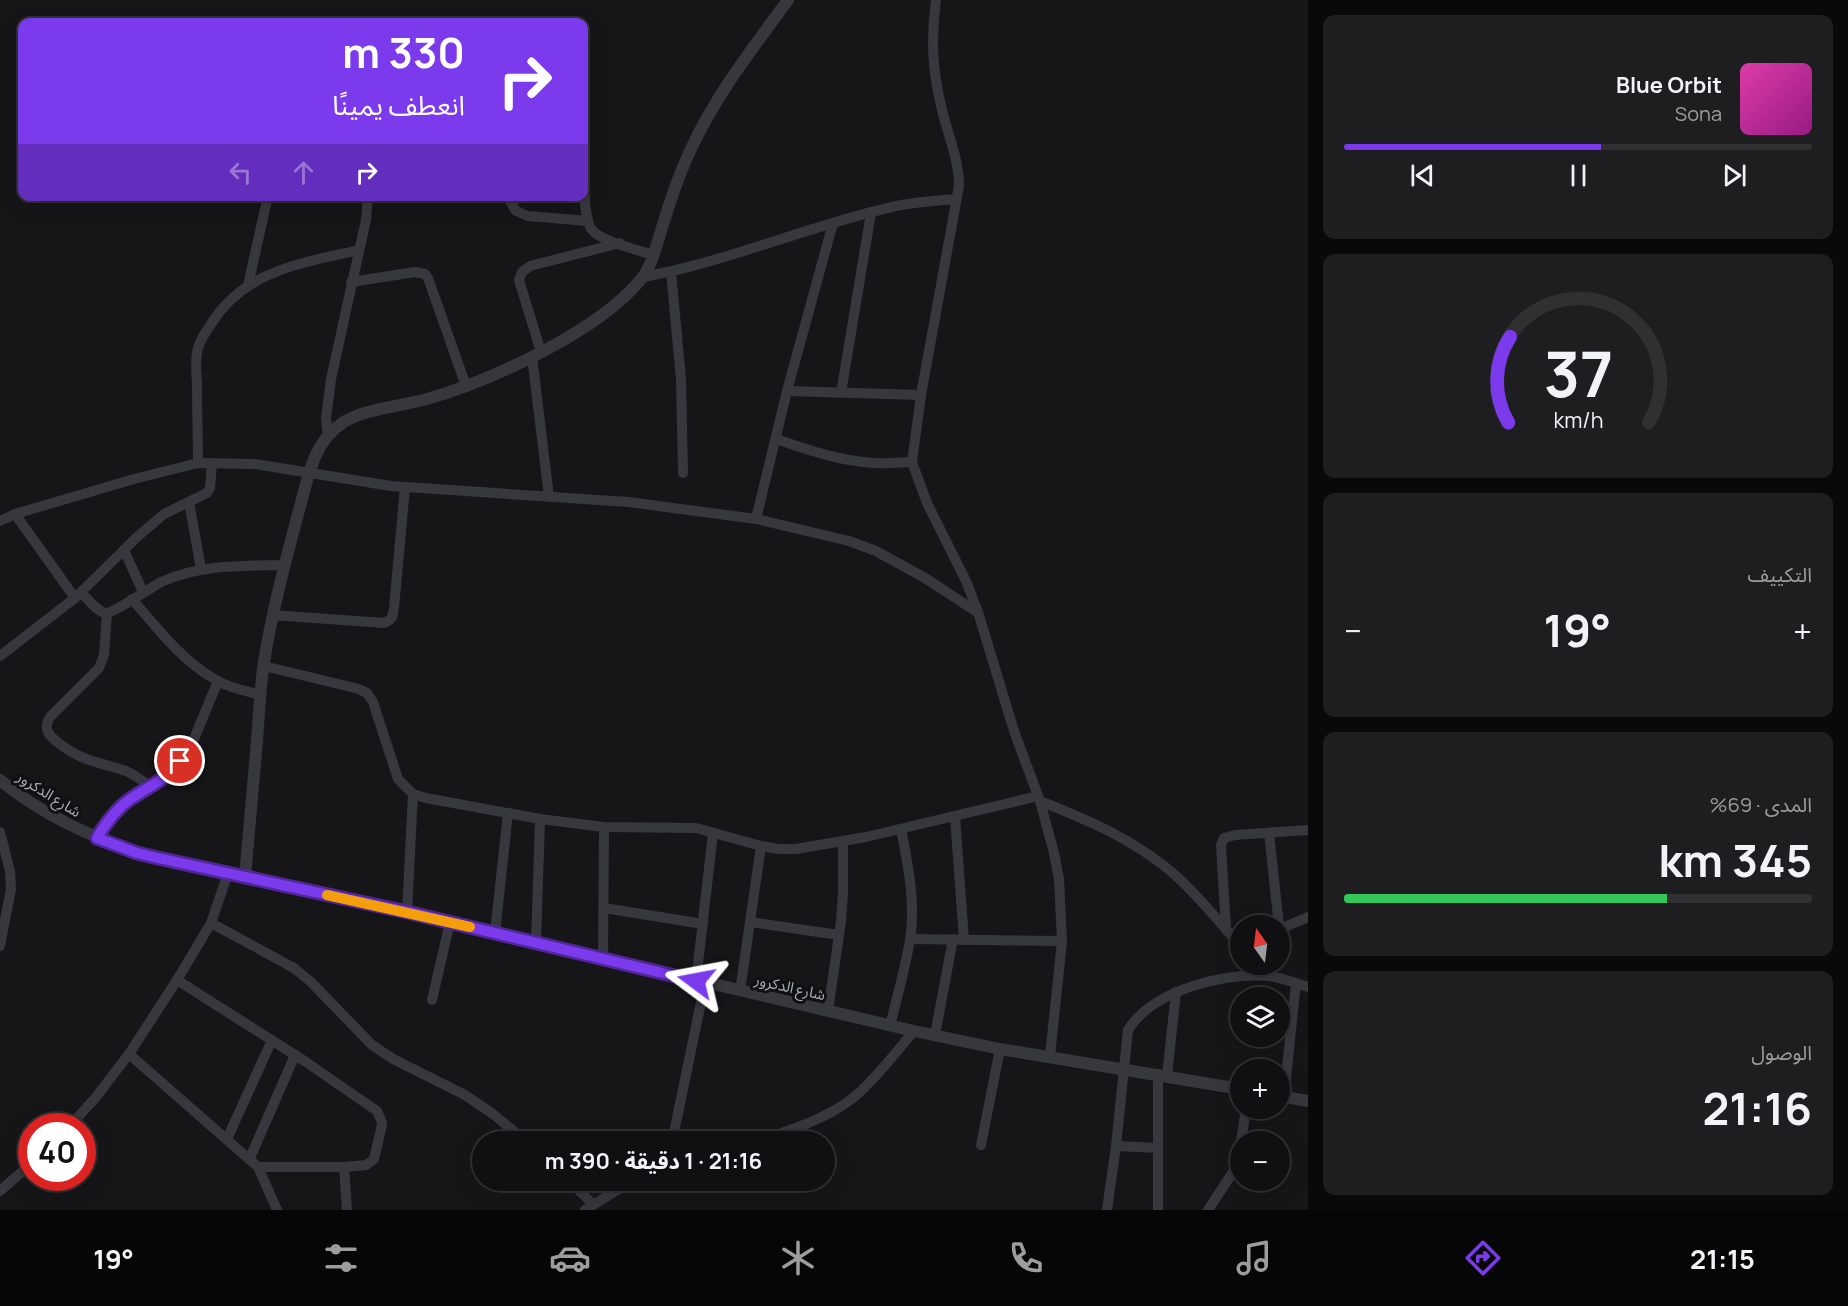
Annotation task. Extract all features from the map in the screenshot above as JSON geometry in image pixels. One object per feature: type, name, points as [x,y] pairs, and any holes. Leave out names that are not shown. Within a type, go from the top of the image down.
[{"type":"street","points":[[245,876],[264,666],[272,615],[310,473],[320,446],[328,435],[342,423],[359,415],[407,405],[466,386],[536,354],[580,330],[613,307],[643,277],[654,255],[673,194],[710,111],[735,72],[788,0]]},
{"type":"street","points":[[936,0],[932,50],[934,75],[957,167],[959,186],[921,395],[912,462],[923,494],[966,581],[978,612],[1014,731],[1039,799],[1059,879],[1062,942],[1050,1056]]},
{"type":"street","points":[[643,277],[671,272],[871,213],[922,202],[956,199]]},
{"type":"street","points":[[248,285],[267,201]]},
{"type":"street","points":[[328,435],[327,400],[366,220],[368,201]]},
{"type":"street","points":[[510,201],[516,211],[528,216],[588,221]]},
{"type":"street","points":[[586,201],[588,221],[595,234],[654,255]]},
{"type":"street","points":[[840,393],[871,213]]},
{"type":"street","points":[[756,519],[787,391],[833,223]]},
{"type":"street","points":[[549,496],[536,354],[519,280],[522,272],[531,266],[620,243]]},
{"type":"street","points":[[198,463],[196,354],[198,345],[224,305],[248,285],[273,272],[295,264],[359,250]]},
{"type":"street","points":[[351,282],[416,272],[425,274],[466,386]]},
{"type":"street","points":[[671,272],[681,379],[683,473]]},
{"type":"street","points":[[787,391],[921,395]]},
{"type":"street","points":[[776,439],[832,457],[874,463],[912,462]]},
{"type":"street","points":[[0,520],[134,479],[198,463],[255,464],[354,482],[680,507],[756,519],[849,541],[876,551],[925,578],[978,612]]},
{"type":"street","points":[[0,656],[78,595],[164,514],[204,495],[208,491],[212,463]]},
{"type":"street","points":[[272,615],[384,623],[389,621],[393,616],[394,608],[405,487]]},
{"type":"street","points":[[189,502],[201,568]]},
{"type":"street","points":[[15,514],[78,595],[98,610],[107,613],[115,611],[163,582],[201,568],[284,565]]},
{"type":"street","points":[[124,550],[143,592]]},
{"type":"street","points":[[132,599],[178,650],[218,681],[261,695]]},
{"type":"street","points":[[107,613],[104,655],[99,668],[50,717],[46,725],[47,729],[52,738],[73,754],[129,772],[151,787]]},
{"type":"street","points":[[264,666],[350,686],[367,693],[373,702],[398,779],[413,794],[426,798],[540,819],[604,827],[696,828],[779,849],[796,849],[843,841],[1039,799],[1086,819],[1133,844],[1174,874],[1230,934]]},
{"type":"street","points":[[97,838],[115,812],[134,796],[174,770],[202,720],[218,681]]},
{"type":"street","name":"شارع الدكرور","points":[[0,780],[38,808],[67,825],[137,853],[407,912],[914,1031],[1000,1049],[1230,1087]]},
{"type":"street","points":[[407,912],[413,794]]},
{"type":"street","points":[[495,933],[508,813]]},
{"type":"street","points":[[935,1035],[959,940],[955,817]]},
{"type":"street","points":[[536,943],[540,819]]},
{"type":"street","points":[[603,959],[604,827]]},
{"type":"street","points":[[891,1026],[910,939],[910,887],[901,829]]},
{"type":"street","points":[[1226,930],[1221,845],[1226,836],[1308,830]]},
{"type":"street","points":[[0,832],[10,871],[11,889],[0,946]]},
{"type":"street","points":[[1269,832],[1278,915]]},
{"type":"street","points":[[674,1131],[701,982],[703,924],[713,834]]},
{"type":"street","points":[[828,1011],[843,893],[843,841]]},
{"type":"street","points":[[740,991],[761,846]]},
{"type":"street","points":[[81,1113],[129,1054],[177,980],[211,923],[228,873]]},
{"type":"street","points":[[604,908],[703,924]]},
{"type":"street","points":[[1290,923],[1308,917]]},
{"type":"street","points":[[432,1000],[450,922]]},
{"type":"street","points":[[750,922],[839,935]]},
{"type":"street","points":[[211,923],[294,968],[311,982],[372,1045],[393,1059],[465,1095],[514,1131]]},
{"type":"street","points":[[910,939],[1062,942]]},
{"type":"street","points":[[1107,1210],[1128,1030],[1134,1020],[1144,1011],[1176,992],[1204,982],[1270,976],[1308,987]]},
{"type":"street","points":[[177,980],[295,1054],[380,1115],[382,1125],[374,1159],[366,1165],[344,1167],[254,1163]]},
{"type":"street","points":[[1287,1059],[1296,983]]},
{"type":"street","points":[[1158,1210],[1158,1148],[1163,1075],[1176,992]]},
{"type":"street","points":[[785,1131],[835,1110],[861,1092],[914,1031]]},
{"type":"street","points":[[227,1139],[272,1040]]},
{"type":"street","points":[[981,1145],[1000,1049]]},
{"type":"street","points":[[129,1054],[254,1163],[277,1210]]},
{"type":"street","points":[[254,1163],[295,1054]]},
{"type":"street","points":[[1290,1098],[1308,1101]]},
{"type":"street","points":[[1116,1146],[1158,1148]]},
{"type":"street","points":[[344,1167],[347,1210]]},
{"type":"street","points":[[0,1191],[18,1175]]},
{"type":"street","points":[[1208,1210],[1230,1177]]},
{"type":"street","points":[[577,1191],[589,1207],[616,1191]]},
{"type":"slow traffic","points":[[327,895],[470,927]]},
{"type":"route","points":[[180,761],[166,777],[134,796],[115,812],[97,838],[137,853],[407,912],[696,981]]}]
